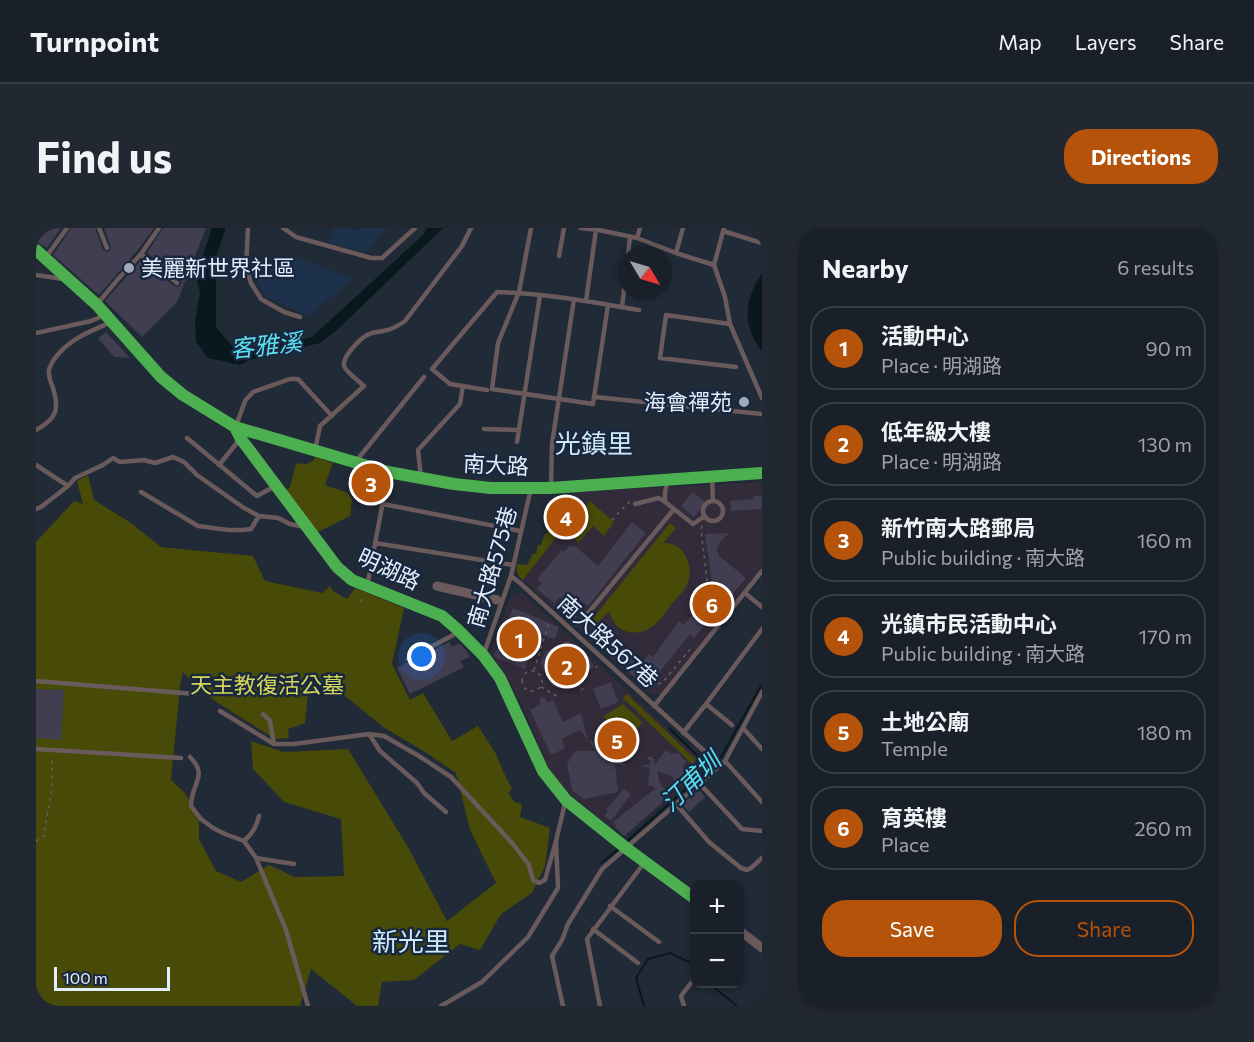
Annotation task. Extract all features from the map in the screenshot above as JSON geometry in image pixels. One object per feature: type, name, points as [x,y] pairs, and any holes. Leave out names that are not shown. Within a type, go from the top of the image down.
[{"type":"main road","points":[[41,254],[104,314],[161,377],[183,395],[236,427]]},
{"type":"main road","name":"明湖路","points":[[236,427],[241,439],[337,567],[352,580],[442,616],[459,631],[483,655],[500,678],[543,771],[566,800],[690,895]]},
{"type":"main road","name":"南大路","points":[[236,427],[388,471],[481,487],[551,488],[762,473]]},
{"type":"street","points":[[437,586],[497,600]]},
{"type":"street","points":[[744,934],[762,948]]},
{"type":"lane","points":[[41,254],[67,228]]},
{"type":"lane","points":[[99,228],[107,248]]},
{"type":"lane","points":[[36,430],[49,423],[55,415],[57,404],[49,370],[52,362],[69,343],[104,314],[119,278],[141,254],[159,228]]},
{"type":"lane","points":[[248,228],[246,267],[251,283],[261,299],[284,312],[300,317]]},
{"type":"lane","points":[[283,228],[296,237],[370,258],[382,258],[416,228]]},
{"type":"lane","points":[[315,450],[320,426],[364,386],[346,370],[344,365],[347,355],[356,344],[371,333],[394,328],[405,321],[462,246],[471,228]]},
{"type":"lane","points":[[531,228],[519,292],[498,343],[492,389],[593,404],[608,305]]},
{"type":"lane","points":[[559,256],[564,228]]},
{"type":"lane","points":[[581,228],[598,229],[637,238],[714,265]]},
{"type":"lane","points":[[637,238],[640,228]]},
{"type":"lane","points":[[676,253],[683,228]]},
{"type":"lane","points":[[586,301],[598,229]]},
{"type":"lane","points":[[762,243],[723,230],[714,265],[725,297],[730,324],[762,398]]},
{"type":"lane","points":[[629,246],[630,237]]},
{"type":"lane","points":[[141,254],[177,283]]},
{"type":"lane","points":[[36,275],[68,279]]},
{"type":"lane","points":[[487,390],[450,384],[432,369],[497,292],[519,292],[639,310]]},
{"type":"lane","points":[[518,442],[540,295]]},
{"type":"lane","points":[[551,488],[552,444],[574,299]]},
{"type":"lane","points":[[622,307],[623,300]]},
{"type":"lane","points":[[36,333],[91,321],[104,314]]},
{"type":"lane","points":[[730,324],[666,315],[660,358],[736,367]]},
{"type":"lane","points":[[356,463],[363,451],[424,377]]},
{"type":"lane","points":[[236,427],[245,401],[253,392],[290,379],[298,380],[332,416]]},
{"type":"lane","points":[[421,478],[418,450],[460,404],[463,386]]},
{"type":"lane","points":[[595,397],[762,414]]},
{"type":"lane","points":[[484,429],[519,430]]},
{"type":"lane","points":[[187,438],[257,496],[275,486]]},
{"type":"lane","points":[[219,465],[241,439]]},
{"type":"lane","points":[[36,508],[41,507],[75,478],[113,458],[120,462],[144,460],[155,463],[173,457],[184,462],[197,475],[243,508],[259,516],[278,518],[307,528]]},
{"type":"lane","points":[[36,465],[68,486]]},
{"type":"lane","points":[[367,587],[388,471]]},
{"type":"lane","points":[[712,477],[713,501]]},
{"type":"lane","points":[[665,502],[668,480]]},
{"type":"lane","name":"南大路575巷","points":[[483,655],[511,576],[531,488]]},
{"type":"lane","points":[[141,492],[198,526],[228,530],[251,529],[259,516]]},
{"type":"lane","points":[[635,504],[659,498],[693,524],[705,516]]},
{"type":"lane","points":[[713,501],[721,505],[723,511],[719,519],[713,521],[707,519],[704,508],[713,501]]},
{"type":"lane","points":[[382,504],[520,531]]},
{"type":"lane","points":[[580,623],[675,509]]},
{"type":"lane","points":[[375,543],[513,565]]},
{"type":"lane","name":"南大路567巷","points":[[511,576],[654,706],[762,571]]},
{"type":"lane","points":[[745,593],[762,607]]},
{"type":"lane","points":[[683,733],[762,629]]},
{"type":"lane","points":[[408,659],[459,631]]},
{"type":"lane","points":[[36,681],[195,694]]},
{"type":"lane","points":[[563,1006],[552,956],[568,924],[602,869],[623,845],[700,784],[743,728],[762,692]]},
{"type":"lane","points":[[706,704],[732,725]]},
{"type":"lane","points":[[654,706],[683,733],[719,761],[762,802]]},
{"type":"lane","points":[[220,711],[274,744],[294,744],[369,734],[384,736],[451,777],[513,844],[529,865],[533,880],[539,883],[545,880],[566,800]]},
{"type":"lane","points":[[264,714],[270,721],[274,744]]},
{"type":"lane","points":[[743,728],[762,749]]},
{"type":"lane","points":[[369,734],[380,751],[446,812]]},
{"type":"lane","points":[[36,749],[181,758]]},
{"type":"lane","points":[[190,757],[199,768],[199,777],[191,797],[191,806],[201,819],[213,828],[244,841],[256,858],[286,930],[308,1006]]},
{"type":"lane","points":[[700,784],[742,829],[762,831]]},
{"type":"lane","points":[[676,804],[709,842],[741,868],[747,870],[762,858]]},
{"type":"lane","points":[[244,841],[255,829],[259,816]]},
{"type":"lane","points":[[441,1006],[482,982],[528,937],[558,888],[556,841]]},
{"type":"lane","points":[[256,858],[294,864]]},
{"type":"lane","points":[[600,1006],[587,939],[645,861]]},
{"type":"lane","points":[[610,906],[659,942]]},
{"type":"lane","points":[[593,929],[638,963]]},
{"type":"lane","points":[[684,1006],[681,996],[690,984]]},
{"type":"path","points":[[705,516],[701,530],[707,581]]},
{"type":"path","points":[[534,671],[553,614]]},
{"type":"path","points":[[534,671],[542,680],[541,686],[532,692],[523,687],[522,680],[528,672],[534,671]]},
{"type":"path","points":[[541,686],[560,698]]},
{"type":"path","points":[[36,842],[44,837],[52,786],[52,750]]},
{"type":"path","points":[[649,757],[652,764]]},
{"type":"shaded area","points":[[334,228],[358,230],[360,228],[388,228],[366,252],[329,243]]},
{"type":"shaded area","points":[[298,258],[354,279],[308,316],[266,297],[253,276]]},
{"type":"shaded area","points":[[762,482],[762,568],[661,694],[651,694],[523,580],[559,532],[557,530],[574,492]]},
{"type":"shaded area","points":[[522,592],[707,766],[625,837],[574,798],[558,782],[548,767],[505,673],[490,653],[511,596]]},
{"type":"green space","points":[[315,457],[333,463],[325,485],[348,493],[352,500],[350,516],[316,533],[285,492],[290,487],[296,464],[304,465],[313,461]]},
{"type":"green space","name":"天主教復活公墓","points":[[88,475],[94,500],[131,523],[161,547],[253,556],[265,581],[322,593],[330,586],[333,591],[347,599],[355,588],[404,608],[392,664],[410,700],[423,693],[452,741],[478,726],[496,754],[512,789],[508,793],[515,802],[522,804],[520,817],[550,828],[545,866],[532,893],[501,914],[480,950],[460,944],[414,980],[382,982],[378,1006],[357,1006],[311,969],[300,1006],[36,1006],[36,542],[74,501],[83,504],[77,481]],"holes":[[[183,672],[204,694],[275,739],[289,738],[288,729],[305,723],[308,693],[327,681],[383,727],[456,773],[470,830],[496,883],[447,921],[408,847],[348,749],[283,752],[251,741],[253,769],[284,802],[341,819],[344,876],[295,877],[269,865],[241,882],[216,871],[199,839],[199,815],[185,793],[171,780]]]},
{"type":"green space","points":[[590,501],[614,522],[604,536],[593,526],[579,543],[566,531]]},
{"type":"green space","points":[[670,523],[676,528],[663,543],[670,543],[682,550],[690,568],[688,582],[683,591],[658,622],[645,631],[622,630],[615,624],[609,611],[598,623],[593,618]]},
{"type":"green space","points":[[549,529],[560,532],[523,580],[517,573],[517,564],[527,565],[533,554],[536,554],[538,545],[541,545]]},
{"type":"green space","points":[[627,694],[696,760],[692,764],[623,698]]},
{"type":"green space","points":[[623,704],[642,722],[634,735],[615,734],[604,716]]},
{"type":"water","name":"客雅溪","points":[[212,228],[226,228],[212,268],[216,280],[216,327],[234,348],[290,343],[312,337],[423,235],[427,228],[443,228],[337,330],[320,343],[253,359],[240,365],[208,358],[196,342],[195,321],[200,293],[195,274]]},
{"type":"water","points":[[762,273],[762,351],[751,332],[748,312],[752,292]]},
{"type":"building","points":[[36,228],[61,228],[47,248],[36,242]]},
{"type":"building","points":[[71,228],[95,228],[103,250],[107,252],[111,247],[104,228],[154,228],[99,295],[53,255]]},
{"type":"building","points":[[163,228],[206,228],[177,302],[142,337],[105,301],[141,260],[174,286],[181,285],[180,279],[147,253]]},
{"type":"building","points":[[106,332],[130,358],[114,357],[98,338]]},
{"type":"building","points":[[693,492],[706,503],[694,517],[681,506]]},
{"type":"building","points":[[754,496],[762,496],[762,509],[731,511],[730,501],[754,499]]},
{"type":"building","points":[[565,504],[576,508],[568,529],[557,525]]},
{"type":"building","points":[[632,522],[646,533],[588,606],[571,593],[565,601],[560,597],[554,603],[537,589],[542,583],[537,579],[562,550],[564,552],[570,545],[572,548],[574,545],[598,566]]},
{"type":"building","points":[[729,533],[720,542],[717,550],[719,556],[746,578],[694,638],[690,634],[648,689],[600,646],[607,638],[640,667],[648,654],[653,657],[679,621],[684,625],[713,588],[705,534]]},
{"type":"building","points":[[513,608],[559,627],[555,639],[540,634],[525,669],[494,656]]},
{"type":"building","points":[[566,641],[578,645],[582,659],[589,656],[594,668],[586,672],[582,660],[581,680],[565,689],[552,686],[540,664],[545,652]]},
{"type":"building","points":[[449,642],[452,647],[459,643],[466,650],[470,657],[460,661],[464,667],[410,694],[397,668]]},
{"type":"building","points":[[611,682],[618,702],[601,709],[593,689]]},
{"type":"building","points":[[36,689],[64,690],[61,740],[36,738]]},
{"type":"building","points":[[544,697],[547,703],[553,700],[563,722],[581,713],[588,740],[580,730],[561,739],[565,748],[551,755],[530,710],[541,704],[539,699]]},
{"type":"building","points":[[590,740],[627,766],[615,764],[618,792],[583,799],[572,790],[567,764],[575,751],[596,751]]},
{"type":"building","points":[[666,750],[672,754],[679,753],[686,761],[683,767],[686,772],[685,778],[680,781],[674,780],[672,776],[657,771],[660,784],[669,794],[624,836],[613,822],[656,788],[648,785],[650,768],[641,766],[650,764],[652,754],[655,764]]},
{"type":"building","points":[[624,789],[631,794],[611,821],[604,816],[608,812],[606,810]]},
{"type":"building","points":[[699,790],[705,797],[689,812],[682,804]]},
{"type":"waterway","name":"汀甫圳","points":[[718,760],[762,684]]},
{"type":"waterway","points":[[669,728],[710,768]]},
{"type":"waterway","name":"汀甫圳","points":[[626,842],[714,764]]},
{"type":"waterway","name":"汀甫圳","points":[[601,863],[620,848]]},
{"type":"waterway","points":[[644,1006],[636,978],[648,959],[670,953],[690,963]]},
{"type":"waterway","points":[[715,988],[737,1006]]},
{"type":"traffic: fast","points":[[36,250],[97,305],[161,377],[183,395],[235,427],[388,472],[491,488],[551,488],[762,473]]},
{"type":"traffic: fast","points":[[235,427],[241,439],[337,567],[352,580],[442,616],[457,629],[483,655],[500,678],[543,771],[566,800],[690,895]]},
{"type":"place","name":"美麗新世界社區","points":[[129,268]]},
{"type":"place","name":"海會禪苑","points":[[744,402]]},
{"type":"place","name":"新竹南大路郵局","points":[[371,483]]},
{"type":"place","name":"光鎮市民活動中心","points":[[566,517]]},
{"type":"place","name":"育英樓","points":[[712,604]]},
{"type":"place","name":"活動中心","points":[[519,639]]},
{"type":"place","name":"低年級大樓","points":[[567,666]]},
{"type":"place","name":"土地公廟","points":[[617,740]]},
{"type":"district","name":"光鎮里","points":[[594,444]]},
{"type":"district","name":"新光里","points":[[411,942]]}]
